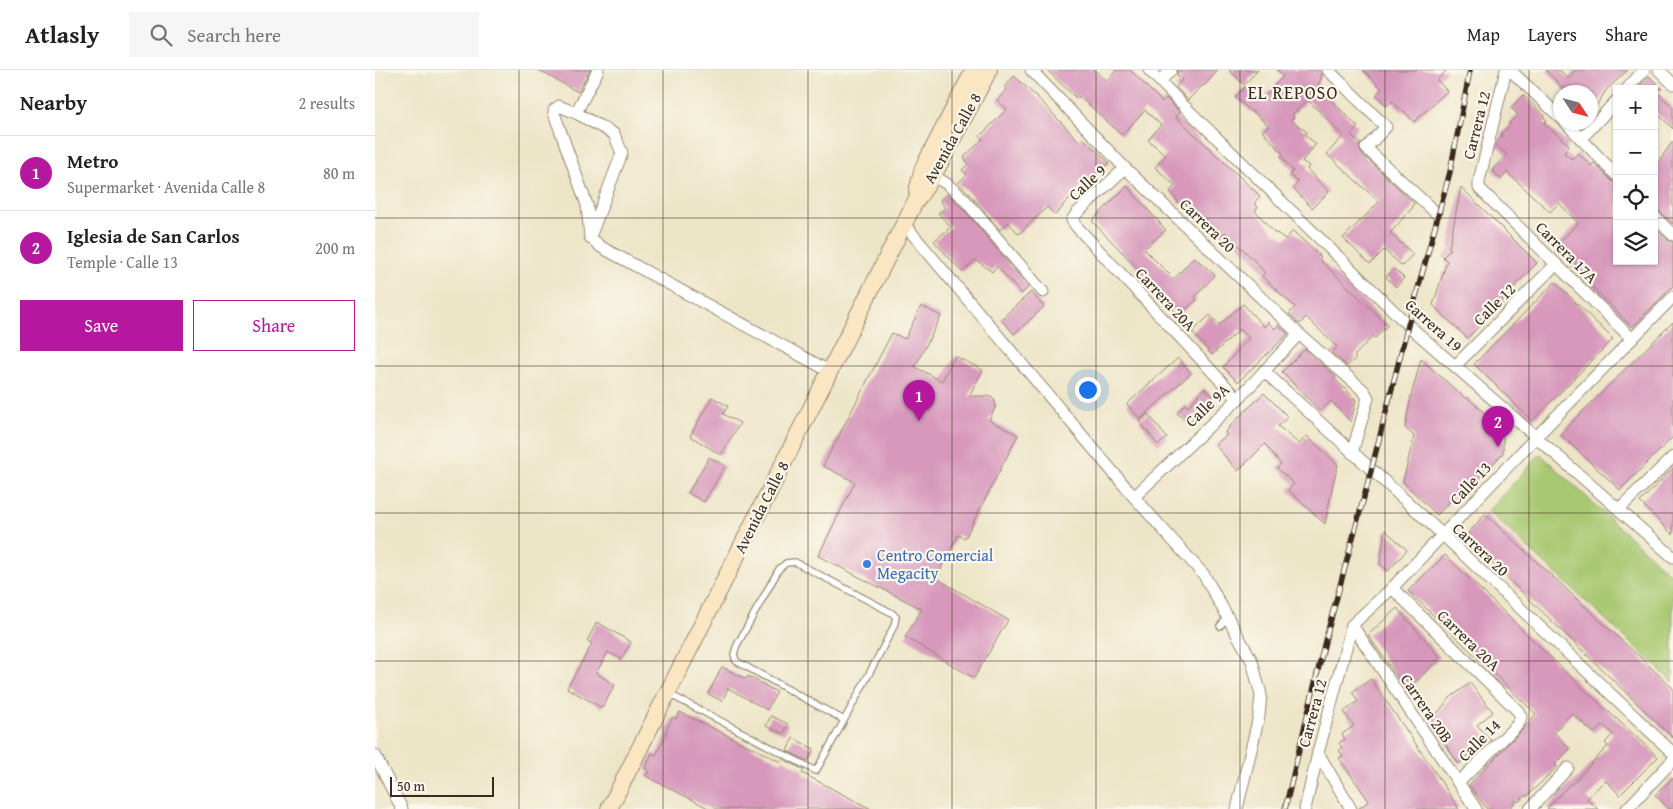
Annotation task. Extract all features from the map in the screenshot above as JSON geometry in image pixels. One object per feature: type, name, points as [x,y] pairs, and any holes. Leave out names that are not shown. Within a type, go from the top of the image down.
[{"type":"main road","name":"Avenida Calle 8","points":[[914,204],[923,168],[974,70]]},
{"type":"main road","name":"Avenida Calle 8","points":[[609,809],[914,204],[933,176],[989,70]]},
{"type":"street","points":[[576,113],[598,70]]},
{"type":"street","name":"Carrera 20","points":[[1031,70],[1125,168],[1299,334],[1364,392],[1368,398],[1352,453]]},
{"type":"street","name":"Carrera 19","points":[[1149,70],[1408,325],[1673,557]]},
{"type":"street","points":[[1160,81],[1171,70]]},
{"type":"street","points":[[1328,70],[1386,126],[1366,148],[1436,212]]},
{"type":"street","name":"Carrera 12","points":[[1479,188],[1479,180],[1506,70]]},
{"type":"street","points":[[1511,70],[1553,110]]},
{"type":"street","points":[[1631,85],[1644,70]]},
{"type":"street","points":[[1659,70],[1673,84]]},
{"type":"street","points":[[1581,139],[1613,104]]},
{"type":"street","points":[[590,237],[622,153],[614,134],[559,106],[554,110],[554,113],[587,206],[590,237],[601,247],[829,371]]},
{"type":"street","points":[[1573,130],[1616,175]]},
{"type":"street","name":"Calle 9","points":[[1072,220],[1125,168]]},
{"type":"street","points":[[933,176],[947,184],[964,199],[1043,292]]},
{"type":"street","name":"Carrera 17A","points":[[1479,188],[1632,340]]},
{"type":"street","name":"Carrera 20A","points":[[1072,220],[1238,400]]},
{"type":"street","points":[[1658,220],[1673,236]]},
{"type":"street","points":[[904,224],[1134,497],[1204,574],[1224,622],[1252,661],[1261,695],[1259,716],[1237,809]]},
{"type":"street","name":"Calle 12","points":[[1455,366],[1556,264]]},
{"type":"street","name":"Calle 13","points":[[1352,625],[1392,588],[1443,536],[1536,437],[1673,297]]},
{"type":"street","name":"Calle 9A","points":[[1134,497],[1238,400],[1299,334]]},
{"type":"street","name":"Carrera 20","points":[[1263,371],[1443,536],[1673,753]]},
{"type":"street","points":[[1619,509],[1673,457]]},
{"type":"street","name":"Carrera 20A","points":[[1392,588],[1518,711],[1521,717]]},
{"type":"street","name":"Carrera 12","points":[[1305,809],[1352,625]]},
{"type":"street","name":"Carrera 20B","points":[[1352,625],[1476,809]]},
{"type":"street","name":"Calle 14","points":[[1459,783],[1518,724],[1521,717]]},
{"type":"street","points":[[1318,753],[1351,809]]},
{"type":"street","points":[[375,755],[402,809]]},
{"type":"street","points":[[1627,809],[1673,760]]},
{"type":"street","points":[[1530,809],[1568,768]]},
{"type":"lane","points":[[667,693],[816,771],[845,720],[894,626],[896,618],[892,613],[795,562],[786,563],[779,569],[737,645],[734,654],[736,661],[845,720]]},
{"type":"green space","points":[[1540,454],[1673,577],[1673,682],[1488,511]]},
{"type":"building","points":[[538,70],[590,70],[578,92]]},
{"type":"building","points":[[1047,70],[1095,70],[1107,81],[1116,70],[1130,70],[1162,102],[1166,98],[1180,112],[1176,117],[1260,196],[1254,203],[1258,207],[1255,211],[1276,234],[1285,239],[1293,231],[1321,257],[1319,259],[1388,325],[1375,338],[1373,336],[1354,356],[1356,358],[1347,366],[1332,353],[1337,347],[1306,317],[1300,324],[1289,314],[1295,307],[1262,276],[1265,273],[1254,260],[1225,232],[1222,235],[1182,201],[1180,204],[1170,191],[1175,186],[1155,167],[1166,155],[1148,140],[1161,125],[1145,110],[1122,135],[1079,96],[1077,99]]},
{"type":"building","points":[[1178,70],[1218,70],[1188,100],[1176,87],[1182,80],[1177,75]]},
{"type":"building","points":[[1229,70],[1258,70],[1244,85]]},
{"type":"building","points":[[1277,70],[1321,70],[1322,74],[1318,87],[1358,127],[1351,135],[1360,143],[1361,153],[1414,203],[1413,207],[1390,233],[1413,254],[1402,266],[1384,250],[1370,264],[1343,238],[1379,202],[1327,154],[1343,136],[1308,100],[1292,115],[1294,117],[1291,120],[1307,132],[1305,135],[1316,144],[1302,161],[1309,166],[1307,169],[1329,192],[1312,208],[1293,188],[1298,182],[1290,175],[1293,171],[1281,156],[1283,154],[1262,131],[1269,126],[1235,97],[1246,86],[1261,101],[1283,76]]},
{"type":"building","points":[[1363,70],[1447,70],[1437,80],[1447,91],[1414,122],[1392,101],[1387,106],[1376,95],[1382,89]]},
{"type":"building","points":[[1546,70],[1560,70],[1568,79],[1575,70],[1628,70],[1607,89],[1598,103],[1598,85],[1560,85]]},
{"type":"building","points":[[1014,76],[1080,142],[1083,138],[1109,163],[1094,177],[1092,176],[1055,215],[1047,207],[1019,234],[1008,222],[1000,230],[970,194],[958,183],[967,175],[962,170],[968,164],[964,157],[983,139],[980,136],[1007,109],[997,100],[1007,89],[1005,86]]},
{"type":"building","points":[[1649,76],[1658,85],[1641,85]]},
{"type":"building","points":[[1658,93],[1673,107],[1673,129],[1658,114]]},
{"type":"building","points":[[1523,95],[1544,115],[1543,117],[1547,120],[1544,123],[1569,145],[1564,153],[1572,159],[1578,153],[1591,166],[1594,163],[1613,181],[1613,265],[1658,265],[1658,231],[1673,242],[1673,286],[1632,327],[1554,248],[1578,223],[1559,203],[1550,212],[1507,172],[1501,179],[1492,170],[1507,154],[1495,145],[1502,136],[1501,134],[1510,125],[1509,123],[1518,115],[1511,108]]},
{"type":"building","points":[[1673,141],[1673,224],[1658,211],[1658,162]]},
{"type":"building","points":[[1127,186],[1166,230],[1144,249],[1174,279],[1194,257],[1215,275],[1195,297],[1197,300],[1179,315],[1148,279],[1092,221]]},
{"type":"building","points":[[1461,187],[1537,263],[1502,299],[1504,302],[1467,338],[1433,305],[1447,261],[1443,257],[1451,249],[1449,248]]},
{"type":"building","points":[[947,194],[959,204],[1029,287],[1021,294],[997,266],[992,272],[976,260],[962,272],[934,241],[951,227],[938,213],[945,208],[940,200]]},
{"type":"building","points":[[1394,269],[1404,278],[1396,287],[1386,277]]},
{"type":"building","points":[[1555,282],[1613,339],[1532,421],[1474,364]]},
{"type":"building","points":[[1031,292],[1044,307],[1014,334],[1001,319]]},
{"type":"building","points":[[1243,304],[1264,327],[1268,322],[1275,329],[1278,325],[1288,334],[1238,382],[1223,367],[1249,338],[1240,329],[1212,355],[1192,332],[1210,315],[1219,325]]},
{"type":"building","points":[[921,306],[941,316],[915,367],[942,381],[955,356],[983,370],[969,396],[989,396],[994,399],[996,406],[989,420],[1018,435],[965,538],[958,535],[936,578],[1008,620],[974,678],[905,637],[922,609],[818,556],[855,482],[823,466],[892,333],[905,339]]},
{"type":"building","points":[[1673,322],[1673,437],[1620,490],[1560,434]]},
{"type":"building","points":[[1305,349],[1336,377],[1334,378],[1356,400],[1351,422],[1331,401],[1320,411],[1282,372]]},
{"type":"building","points":[[1178,358],[1191,373],[1140,419],[1127,404]]},
{"type":"building","points":[[1421,359],[1503,430],[1503,453],[1466,492],[1462,488],[1437,515],[1403,482],[1414,436],[1405,428]]},
{"type":"building","points":[[1204,388],[1213,396],[1188,423],[1177,413],[1185,404],[1188,407]]},
{"type":"building","points":[[1264,393],[1288,417],[1278,426],[1299,444],[1307,436],[1338,465],[1325,524],[1288,490],[1294,484],[1277,468],[1281,464],[1265,444],[1238,471],[1215,445],[1227,435],[1225,432],[1233,423]]},
{"type":"building","points":[[712,397],[728,406],[723,414],[740,423],[721,455],[690,436]]},
{"type":"building","points":[[1148,414],[1167,438],[1158,445],[1139,421]]},
{"type":"building","points":[[709,457],[725,466],[704,502],[688,493]]},
{"type":"building","points":[[1673,468],[1673,535],[1640,502]]},
{"type":"building","points":[[1485,514],[1673,688],[1673,738],[1465,537]]},
{"type":"building","points":[[1385,530],[1407,550],[1388,571],[1380,564]]},
{"type":"building","points":[[1445,555],[1572,678],[1658,757],[1620,795],[1605,780],[1587,799],[1598,809],[1547,809],[1608,746],[1605,743],[1613,734],[1603,725],[1594,733],[1572,713],[1554,732],[1570,749],[1555,764],[1557,767],[1526,797],[1525,795],[1518,802],[1516,800],[1509,809],[1487,809],[1469,785],[1536,714],[1408,591]]},
{"type":"building","points":[[1397,608],[1440,657],[1407,691],[1368,635]]},
{"type":"building","points":[[597,622],[631,642],[621,659],[608,652],[596,673],[615,685],[602,708],[567,688],[592,644],[587,641]]},
{"type":"building","points":[[722,667],[746,679],[748,676],[777,692],[767,710],[728,688],[722,701],[708,694]]},
{"type":"building","points":[[1371,679],[1459,809],[1358,809],[1369,801],[1339,758],[1343,756],[1339,750],[1342,747],[1339,743],[1345,739],[1342,734],[1354,726],[1344,712],[1358,701],[1352,692]]},
{"type":"building","points":[[1470,683],[1493,712],[1477,725],[1491,740],[1475,756],[1471,752],[1459,764],[1430,722],[1450,698]]},
{"type":"building","points":[[680,712],[781,762],[783,759],[804,770],[802,773],[871,809],[710,809],[646,776],[649,771],[645,769],[652,753],[656,755],[673,717],[676,719]]},
{"type":"building","points":[[771,716],[788,724],[784,734],[766,726]]},
{"type":"building","points":[[793,738],[814,749],[808,761],[787,751]]},
{"type":"building","points":[[1673,778],[1673,809],[1669,809],[1655,795]]},
{"type":"railway","points":[[1285,809],[1325,641],[1450,172],[1470,70]]},
{"type":"place","name":"Metro","points":[[919,421]]},
{"type":"place","name":"Iglesia de San Carlos","points":[[1498,447]]},
{"type":"place","name":"Centro Comercial Megacity","points":[[867,564]]},
{"type":"district","name":"EL REPOSO","points":[[1293,93]]}]
